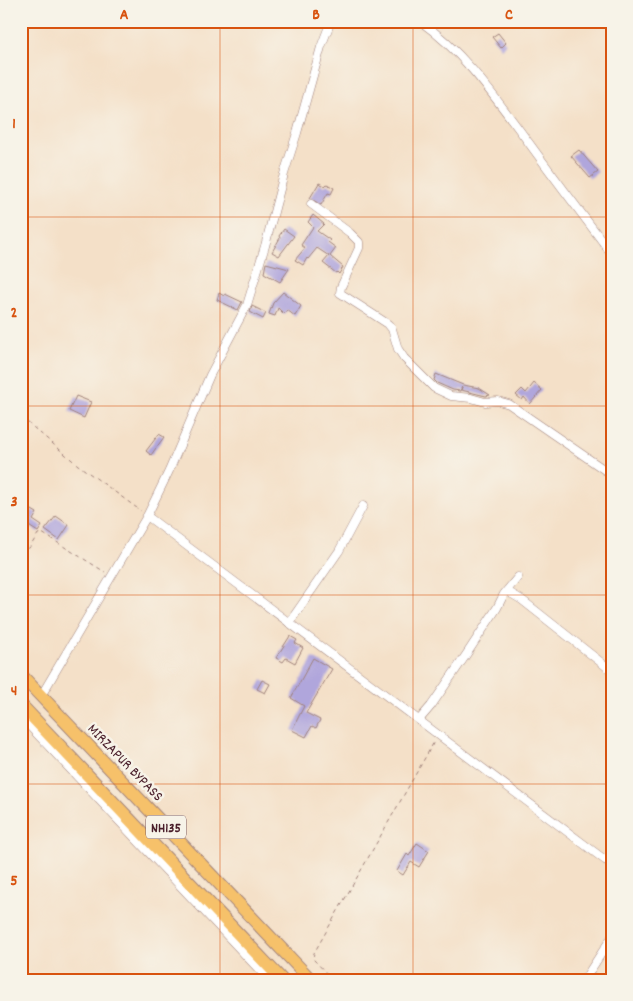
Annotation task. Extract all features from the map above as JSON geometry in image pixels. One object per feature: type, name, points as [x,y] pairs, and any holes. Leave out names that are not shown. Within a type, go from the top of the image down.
[{"type":"highway","name":"MIRZAPUR BYPASS","points":[[21,675],[311,980]]},
{"type":"highway","name":"NH135","points":[[21,705],[282,980]]},
{"type":"street","points":[[41,696],[147,516],[169,471],[210,375],[247,305],[284,174],[331,21]]},
{"type":"street","points":[[420,21],[445,40],[466,62],[494,96],[612,254]]},
{"type":"street","points":[[311,204],[359,242],[359,248],[340,293],[388,324],[392,329],[400,353],[408,364],[434,388],[451,396],[510,404],[612,475]]},
{"type":"street","points":[[289,623],[339,551],[363,506]]},
{"type":"street","points":[[147,516],[605,860],[612,863]]},
{"type":"street","points":[[419,720],[431,706],[506,591],[518,577]]},
{"type":"street","points":[[506,591],[522,600],[612,672]]},
{"type":"street","points":[[21,729],[24,719]]},
{"type":"street","points":[[24,719],[269,980]]},
{"type":"street","points":[[588,978],[612,938]]},
{"type":"path","points":[[21,417],[78,465],[147,516]]},
{"type":"path","points":[[21,554],[30,547],[38,534],[42,533],[112,576]]},
{"type":"path","points":[[333,980],[314,960],[314,953],[438,734]]},
{"type":"building","points":[[498,33],[506,43],[501,48],[492,37]]},
{"type":"building","points":[[579,150],[598,172],[590,178],[571,156]]},
{"type":"building","points":[[319,183],[325,186],[327,184],[334,188],[331,194],[328,193],[321,205],[310,198]]},
{"type":"building","points":[[313,215],[324,224],[317,231],[330,240],[328,242],[336,248],[330,256],[343,267],[339,274],[323,263],[329,256],[317,248],[303,265],[295,260],[305,248],[301,245],[313,227],[308,222]]},
{"type":"building","points":[[284,229],[294,236],[279,256],[272,252]]},
{"type":"building","points":[[266,263],[289,269],[280,282],[264,273]]},
{"type":"building","points":[[283,292],[301,306],[295,316],[287,310],[284,314],[278,308],[275,316],[269,314],[273,303]]},
{"type":"building","points":[[219,293],[242,302],[238,310],[217,300]]},
{"type":"building","points":[[252,306],[266,313],[263,319],[250,312]]},
{"type":"building","points":[[436,374],[463,385],[479,388],[490,395],[486,396],[461,390],[462,387],[460,391],[453,390],[437,383],[434,380]]},
{"type":"building","points":[[534,383],[542,390],[530,404],[524,397],[522,400],[516,395],[522,389],[526,393]]},
{"type":"building","points":[[76,396],[91,402],[84,418],[69,411]]},
{"type":"building","points":[[159,434],[164,437],[151,455],[146,451]]},
{"type":"building","points":[[25,506],[37,513],[33,520],[42,526],[38,532],[21,521],[21,511]]},
{"type":"building","points":[[56,516],[69,525],[59,540],[45,530]]},
{"type":"building","points":[[290,636],[297,640],[295,643],[303,648],[295,663],[286,658],[283,662],[276,658]]},
{"type":"building","points":[[313,658],[332,669],[306,713],[320,720],[316,728],[312,726],[306,737],[292,730],[304,706],[291,698]]},
{"type":"building","points":[[262,680],[270,684],[265,693],[257,689]]},
{"type":"building","points":[[417,843],[429,851],[419,867],[411,862],[403,875],[397,871],[407,854],[409,856]]}]
